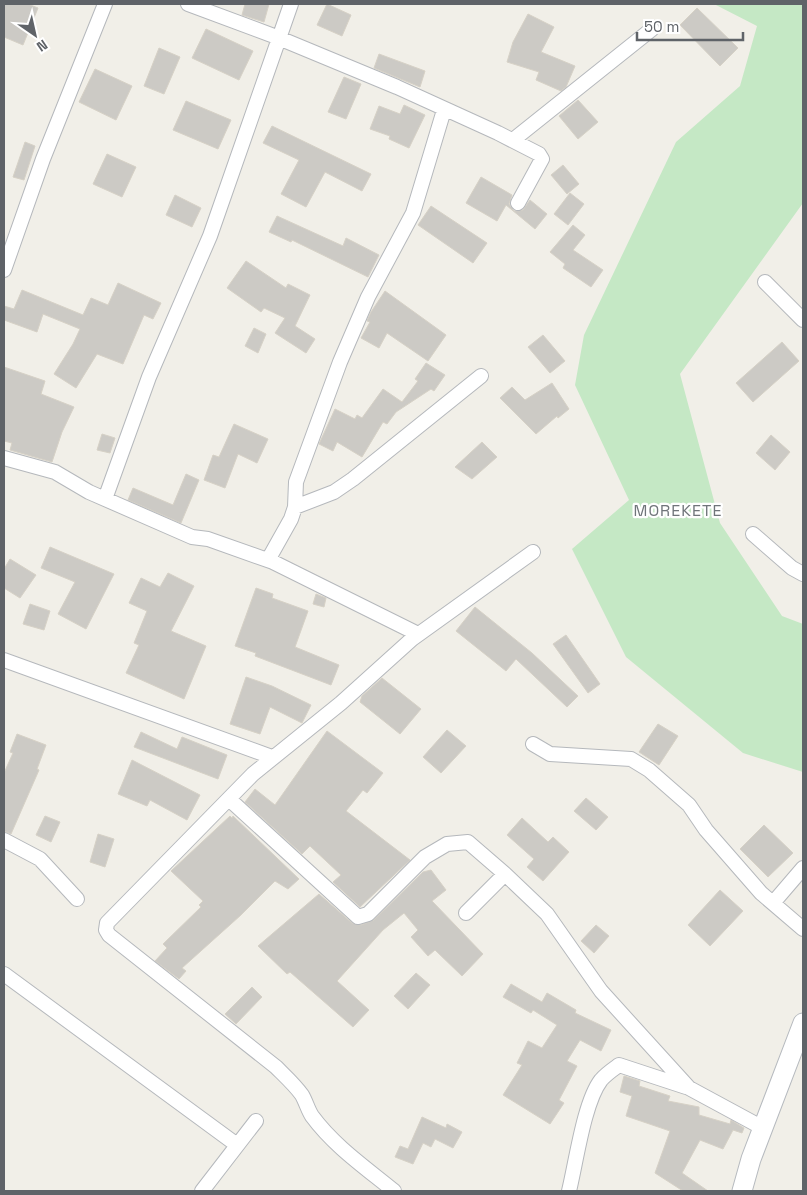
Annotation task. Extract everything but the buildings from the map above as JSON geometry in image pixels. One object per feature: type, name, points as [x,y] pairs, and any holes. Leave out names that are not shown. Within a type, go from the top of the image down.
[{"type":"street","points":[[4,270],[43,159],[105,4]]},
{"type":"street","points":[[188,4],[280,38],[397,87],[513,140],[538,154],[542,159],[518,203]]},
{"type":"street","points":[[105,500],[149,377],[210,236],[292,4]]},
{"type":"street","points":[[513,140],[652,29]]},
{"type":"street","points":[[268,560],[291,519],[295,507],[296,482],[340,362],[368,297],[413,213],[444,110]]},
{"type":"street","points":[[765,282],[803,320]]},
{"type":"street","points":[[295,507],[334,492],[353,479],[481,376]]},
{"type":"street","points":[[4,458],[55,472],[105,500],[192,537],[208,539],[268,560],[418,634]]},
{"type":"street","points":[[753,534],[792,568],[803,574]]},
{"type":"street","points":[[394,1191],[350,1156],[332,1138],[312,1116],[302,1096],[276,1067],[109,935],[106,930],[108,923],[229,798],[272,757],[340,703],[418,634],[533,552]]},
{"type":"street","points":[[4,660],[272,757]]},
{"type":"street","points":[[533,744],[550,754],[631,758],[649,770],[689,805],[706,830],[761,893],[803,929]]},
{"type":"street","points":[[229,798],[358,917],[368,914],[425,857],[447,844],[468,842],[547,914],[606,998],[689,1088]]},
{"type":"street","points":[[4,840],[40,859],[77,899]]},
{"type":"street","points":[[773,903],[803,868]]},
{"type":"street","points":[[466,913],[505,874]]},
{"type":"street","points":[[4,974],[238,1145]]},
{"type":"street","points":[[742,1191],[762,1128],[803,1021]]},
{"type":"street","points":[[569,1191],[587,1114],[600,1082],[619,1065],[689,1088],[762,1128]]},
{"type":"street","points":[[202,1191],[256,1121]]},
{"type":"green space","points":[[714,4],[803,4],[803,203],[680,374],[720,523],[782,616],[803,624],[803,772],[743,753],[626,657],[572,549],[629,500],[575,385],[584,335],[676,142],[740,86],[757,26]]},
{"type":"district","name":"MOREKETE","points":[[678,510]]}]
